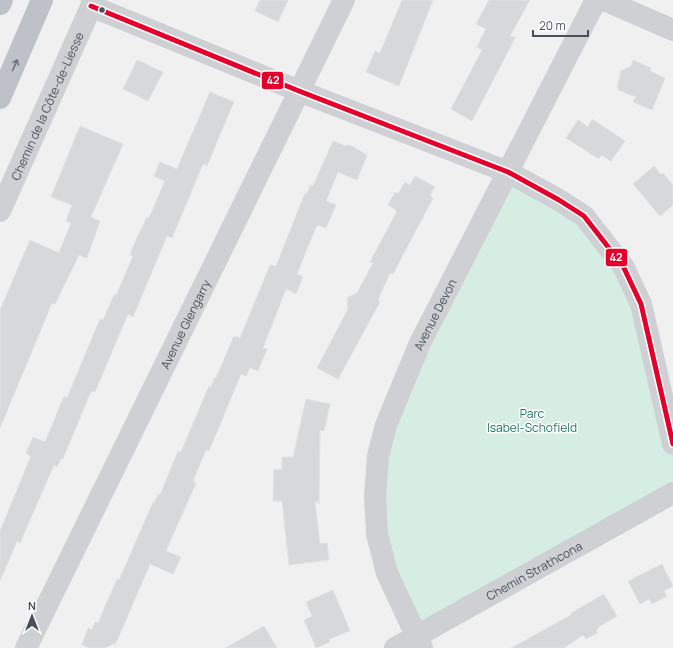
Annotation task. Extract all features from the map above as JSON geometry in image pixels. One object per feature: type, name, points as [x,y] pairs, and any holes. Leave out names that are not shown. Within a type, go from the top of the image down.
[{"type":"highway","points":[[0,4],[2,0]]},
{"type":"highway","points":[[0,98],[42,0]]},
{"type":"highway","points":[[29,33],[50,0]]},
{"type":"main road","name":"Chemin de la Côte-de-Liesse","points":[[0,211],[93,3]]},
{"type":"street","name":"Avenue Glengarry","points":[[26,648],[344,0]]},
{"type":"street","name":"Avenue Devon","points":[[419,642],[387,573],[377,534],[375,496],[378,456],[386,426],[420,343],[596,0]]},
{"type":"street","points":[[604,0],[673,30]]},
{"type":"street","points":[[93,3],[299,91],[508,172],[559,200],[584,216],[623,266],[641,304],[673,444]]},
{"type":"street","name":"Chemin Strathcona","points":[[394,648],[419,642],[673,493]]},
{"type":"green space","name":"Parc Isabel-Schofield","points":[[508,172],[559,200],[623,266],[673,444],[673,493],[416,636],[387,573],[378,456]]},
{"type":"building","points":[[260,0],[288,0],[278,22],[255,11]]},
{"type":"building","points":[[402,0],[433,0],[399,86],[366,72],[375,51],[380,53]]},
{"type":"building","points":[[489,0],[530,0],[510,36],[515,38],[472,121],[451,109],[482,50],[477,47],[486,29],[476,24]]},
{"type":"building","points":[[137,60],[163,72],[148,101],[123,89]]},
{"type":"building","points":[[633,60],[651,68],[650,71],[665,78],[652,110],[633,102],[636,97],[618,90],[619,88],[617,87],[621,71],[631,66]]},
{"type":"building","points":[[210,92],[234,102],[207,166],[203,164],[172,238],[167,236],[133,317],[128,314],[95,392],[91,391],[63,459],[61,459],[57,467],[54,465],[20,543],[17,541],[0,581],[0,531],[31,456],[26,453],[33,437],[45,442],[64,396],[67,398],[100,319],[103,320],[114,295],[116,296],[133,256],[130,255],[135,242],[147,217],[149,218],[165,181],[154,176],[160,162],[177,169]]},
{"type":"building","points":[[592,119],[625,141],[611,161],[601,155],[599,159],[566,138],[578,120],[588,127]]},
{"type":"building","points":[[80,126],[123,144],[91,217],[100,221],[87,258],[79,255],[55,304],[52,303],[0,428],[0,310],[30,240],[59,253],[71,223],[66,221],[72,205],[51,197]]},
{"type":"building","points":[[333,141],[345,146],[350,145],[367,155],[357,180],[338,172],[326,201],[336,205],[326,228],[317,225],[297,274],[303,277],[296,294],[286,289],[263,348],[267,349],[258,371],[250,368],[246,376],[241,374],[209,451],[206,450],[193,481],[196,483],[166,551],[181,557],[173,574],[150,564],[116,643],[105,648],[90,648],[82,645],[88,628],[92,630],[95,622],[98,623],[117,579],[119,580],[153,502],[154,503],[158,494],[160,495],[178,451],[181,452],[209,386],[211,387],[215,377],[216,378],[234,336],[240,338],[270,265],[276,266],[305,193],[307,194],[310,185],[313,186]]},
{"type":"building","points":[[654,166],[661,175],[663,173],[673,185],[673,205],[660,216],[633,184]]},
{"type":"building","points":[[415,176],[435,187],[430,196],[433,198],[393,274],[390,273],[378,300],[380,302],[338,379],[317,368],[348,309],[347,298],[357,293],[373,263],[370,262],[397,211],[388,205],[395,192],[398,194],[405,182],[410,185]]},
{"type":"building","points":[[306,399],[330,404],[324,431],[320,430],[319,503],[315,502],[320,544],[327,543],[329,560],[289,565],[282,501],[273,501],[274,469],[282,470],[282,457],[293,457]]},
{"type":"building","points":[[662,564],[673,586],[664,591],[667,596],[652,604],[649,599],[640,604],[628,581]]},
{"type":"building","points":[[333,590],[350,631],[329,639],[330,642],[316,648],[304,620],[312,616],[306,602]]},
{"type":"building","points":[[604,594],[617,616],[600,626],[596,630],[598,633],[586,639],[583,635],[564,648],[511,648],[571,615],[571,613]]},
{"type":"building","points":[[264,626],[277,648],[225,648]]},
{"type":"transit line","name":"42","points":[[91,6],[299,91],[508,172],[559,200],[584,216],[623,266],[641,304],[673,444]]}]
